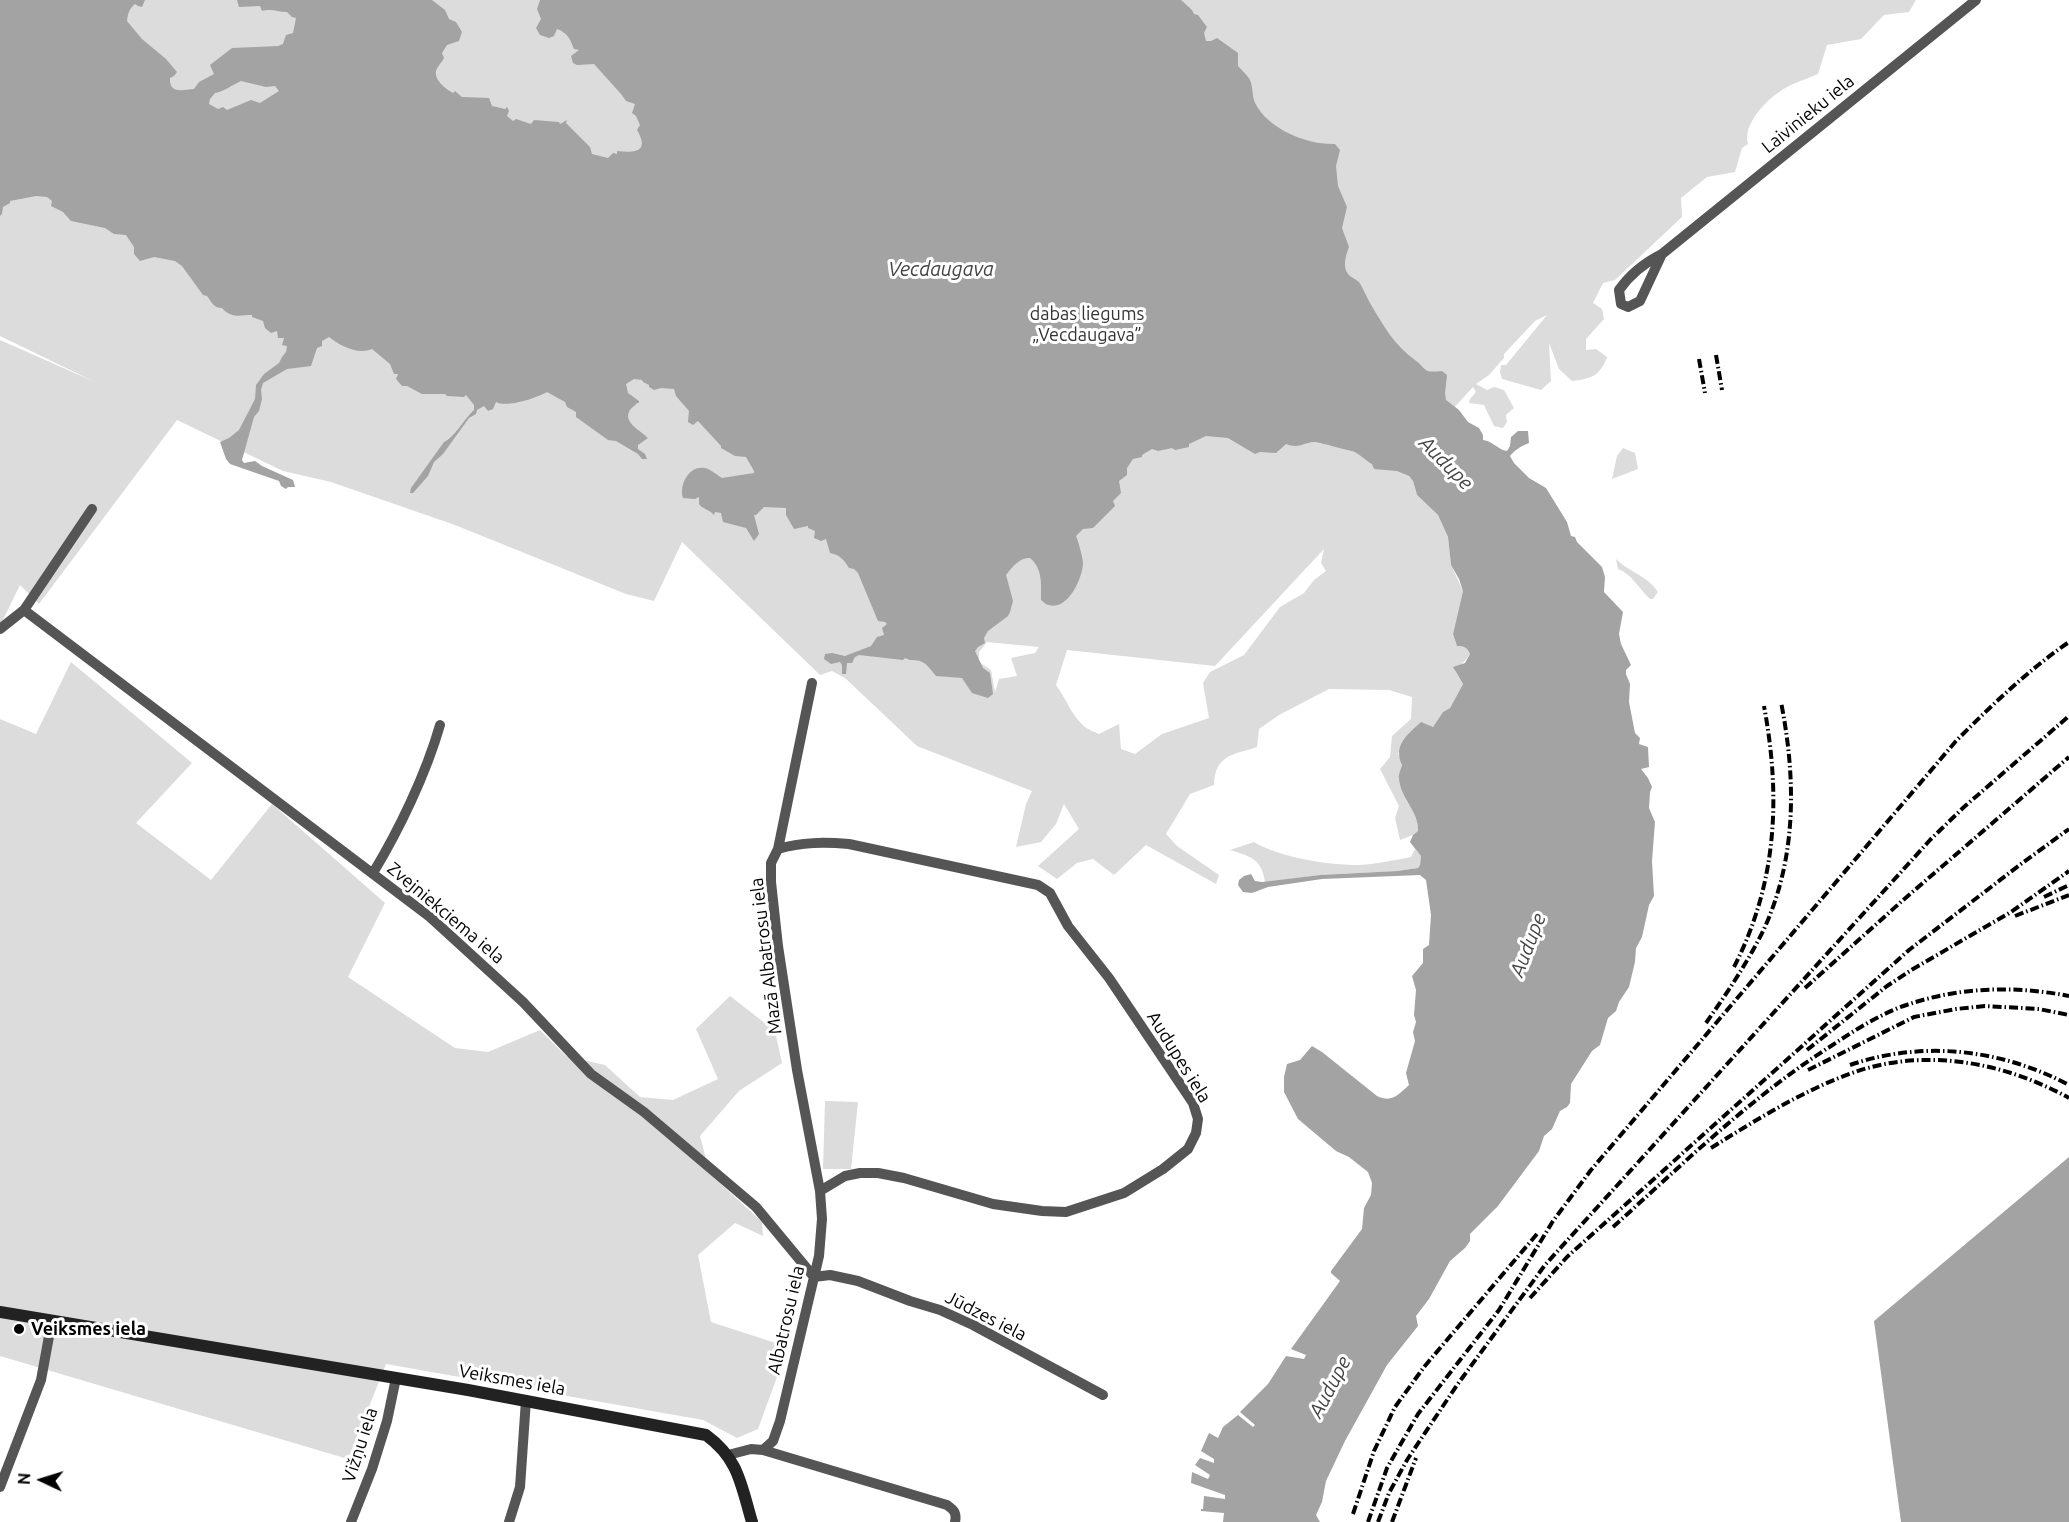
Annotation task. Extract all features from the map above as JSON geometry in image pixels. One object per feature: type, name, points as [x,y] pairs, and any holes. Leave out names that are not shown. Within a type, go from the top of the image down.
[{"type":"main road","name":"Veiksmes iela","points":[[0,1312],[526,1400],[690,1431],[706,1435],[728,1455]]},
{"type":"main road","points":[[728,1455],[736,1469],[752,1522]]},
{"type":"street","name":"Laivinieku iela","points":[[1662,254],[1640,301],[1628,307],[1621,304],[1619,290],[1626,279],[1644,263],[1662,254],[1976,0]]},
{"type":"street","points":[[0,629],[24,610],[92,508]]},
{"type":"street","name":"Zvejniekciema iela","points":[[24,610],[430,917],[523,1002],[591,1074],[644,1112],[756,1207],[814,1276]]},
{"type":"street","name":"Mazā Albatrosu iela","points":[[812,683],[778,849],[771,864],[771,882],[778,946],[797,1070],[820,1191]]},
{"type":"street","points":[[373,873],[410,800],[433,749],[440,725]]},
{"type":"street","name":"Audupes iela","points":[[778,849],[797,844],[825,842],[849,844],[1038,885],[1050,893],[1068,926],[1109,978],[1193,1103],[1198,1119],[1196,1133],[1188,1149],[1162,1169],[1124,1193],[1066,1212],[993,1204],[904,1178],[878,1173],[845,1176],[820,1191]]},
{"type":"street","name":"Albatrosu iela","points":[[763,1450],[772,1441],[780,1421],[819,1256],[822,1219],[820,1191]]},
{"type":"street","name":"Jūdzes iela","points":[[814,1276],[830,1275],[858,1281],[940,1310],[973,1325],[1103,1395]]},
{"type":"street","points":[[0,1487],[41,1380],[52,1320]]},
{"type":"street","name":"Vižņu iela","points":[[351,1522],[387,1421],[396,1378]]},
{"type":"street","points":[[509,1522],[519,1487],[526,1400]]},
{"type":"street","points":[[728,1455],[751,1449],[763,1450],[946,1505],[957,1516],[956,1522]]},
{"type":"green space","name":"dabas liegums „Vecdaugava”","points":[[0,0],[1916,0],[1909,12],[1884,15],[1861,39],[1827,45],[1818,74],[1782,90],[1757,113],[1749,129],[1748,144],[1742,148],[1735,172],[1707,177],[1681,198],[1682,217],[1615,280],[1603,283],[1593,303],[1602,309],[1604,319],[1586,339],[1586,350],[1596,349],[1607,357],[1598,372],[1590,378],[1572,381],[1559,369],[1549,343],[1551,381],[1541,390],[1502,379],[1501,365],[1506,365],[1547,315],[1535,321],[1504,354],[1504,358],[1489,375],[1476,384],[1487,390],[1494,387],[1504,390],[1514,408],[1506,415],[1507,422],[1503,428],[1494,426],[1484,405],[1469,403],[1476,392],[1473,387],[1397,470],[1409,476],[1413,481],[1417,495],[1438,515],[1448,537],[1451,565],[1463,591],[1453,634],[1457,646],[1465,647],[1470,654],[1455,671],[1463,684],[1450,708],[1443,712],[1435,725],[1398,753],[1402,765],[1400,787],[1416,817],[1418,831],[1400,840],[1395,818],[1399,806],[1380,769],[1390,757],[1392,736],[1411,719],[1412,697],[1389,690],[1329,689],[1279,715],[1259,729],[1257,747],[1233,755],[1221,762],[1215,775],[1214,785],[1190,794],[1166,834],[1177,846],[1219,875],[1216,884],[1146,845],[1114,875],[1093,859],[1077,863],[1057,879],[1038,866],[1079,829],[1064,804],[1056,824],[1041,842],[1016,847],[1026,804],[1032,791],[917,746],[845,678],[832,671],[820,675],[682,542],[654,601],[626,594],[455,525],[331,482],[283,471],[177,420],[39,604],[20,585],[0,626],[0,340],[95,382],[0,336]],"holes":[[[1324,549],[1321,563],[1326,571],[1314,580],[1304,593],[1280,607],[1244,655],[1210,672],[1203,683],[1209,718],[1162,734],[1135,754],[1121,749],[1119,724],[1099,734],[1085,727],[1076,718],[1056,685],[1067,650],[1215,666]],[[987,642],[1039,647],[1035,653],[1011,658],[1017,676],[999,679],[995,692],[991,670],[979,662],[979,652]]]},
{"type":"green space","points":[[1623,448],[1635,453],[1638,469],[1612,479],[1617,456]]},
{"type":"green space","points":[[1616,559],[1654,587],[1658,592],[1653,599],[1650,599],[1627,574],[1618,569]]},
{"type":"green space","points":[[71,662],[192,763],[136,823],[211,880],[272,804],[385,903],[348,977],[455,1048],[488,1052],[540,1030],[566,1056],[605,1065],[640,1097],[673,1100],[718,1079],[696,1029],[730,996],[775,1031],[782,1063],[739,1091],[700,1136],[710,1174],[762,1222],[763,1236],[735,1223],[698,1255],[711,1322],[788,1347],[758,1429],[737,1438],[703,1420],[386,1364],[348,1459],[0,1356],[0,719],[36,734]]},
{"type":"green space","points":[[1254,842],[1265,848],[1305,860],[1334,864],[1360,865],[1386,862],[1411,857],[1415,849],[1421,856],[1420,865],[1418,868],[1397,871],[1320,875],[1265,882],[1258,863],[1243,854],[1230,850]]},
{"type":"green space","points":[[825,1101],[858,1102],[851,1169],[823,1169]]},
{"type":"water","name":"Vecdaugava","points":[[0,0],[145,0],[142,7],[135,4],[131,8],[127,21],[142,39],[166,59],[177,72],[170,78],[170,83],[174,89],[181,90],[194,89],[199,82],[214,74],[210,65],[232,48],[278,46],[283,44],[286,35],[293,33],[296,18],[287,12],[262,11],[260,6],[239,7],[237,0],[432,0],[445,10],[449,19],[456,22],[462,32],[459,41],[447,45],[442,53],[444,58],[436,71],[437,78],[444,87],[453,93],[455,91],[462,97],[489,98],[492,106],[505,109],[507,107],[509,111],[507,116],[513,121],[516,119],[531,124],[534,120],[559,122],[560,124],[567,120],[566,123],[590,147],[592,154],[608,158],[613,153],[617,154],[617,151],[630,152],[639,150],[641,147],[641,137],[637,130],[640,125],[632,113],[635,104],[626,101],[594,64],[577,65],[573,63],[571,56],[579,50],[574,49],[564,32],[557,29],[554,36],[549,38],[540,35],[536,28],[541,19],[537,9],[540,0],[1181,0],[1194,14],[1198,15],[1207,27],[1204,33],[1206,41],[1217,38],[1238,53],[1238,66],[1250,80],[1255,103],[1269,121],[1289,134],[1313,142],[1335,144],[1340,150],[1336,166],[1338,186],[1347,207],[1342,228],[1349,247],[1345,264],[1346,271],[1359,282],[1384,327],[1401,348],[1426,370],[1442,371],[1447,375],[1446,400],[1459,410],[1468,422],[1479,428],[1483,440],[1507,451],[1511,437],[1518,431],[1528,431],[1529,443],[1518,448],[1510,456],[1529,478],[1546,488],[1567,522],[1571,536],[1575,537],[1577,542],[1602,567],[1605,577],[1604,592],[1623,612],[1619,634],[1631,665],[1626,670],[1630,684],[1629,702],[1635,733],[1640,738],[1639,744],[1648,747],[1649,767],[1641,769],[1652,787],[1649,808],[1655,822],[1652,861],[1654,896],[1649,905],[1642,937],[1636,948],[1629,987],[1616,1011],[1608,1018],[1600,1045],[1592,1051],[1571,1084],[1570,1103],[1560,1111],[1552,1129],[1544,1136],[1539,1151],[1498,1206],[1470,1234],[1470,1241],[1465,1248],[1450,1261],[1429,1299],[1416,1316],[1418,1326],[1387,1365],[1345,1441],[1326,1481],[1322,1502],[1316,1515],[1320,1522],[1223,1522],[1224,1513],[1201,1511],[1201,1509],[1203,1509],[1204,1496],[1225,1499],[1225,1495],[1191,1483],[1192,1472],[1208,1479],[1210,1475],[1195,1465],[1200,1458],[1214,1463],[1214,1459],[1201,1451],[1209,1433],[1218,1438],[1223,1427],[1238,1415],[1253,1427],[1255,1425],[1240,1412],[1268,1384],[1286,1356],[1304,1359],[1306,1355],[1291,1349],[1340,1281],[1331,1271],[1362,1229],[1364,1208],[1371,1195],[1372,1183],[1368,1172],[1349,1157],[1336,1151],[1298,1119],[1284,1092],[1287,1064],[1300,1060],[1312,1046],[1377,1096],[1391,1098],[1409,1085],[1406,1073],[1415,1041],[1413,1032],[1416,1022],[1414,1015],[1416,990],[1412,976],[1423,963],[1423,949],[1429,945],[1431,915],[1426,880],[1420,875],[1322,879],[1268,887],[1252,893],[1243,892],[1238,885],[1239,880],[1251,874],[1255,881],[1262,882],[1320,875],[1397,871],[1418,868],[1420,865],[1421,856],[1410,842],[1418,831],[1418,824],[1400,786],[1399,774],[1402,765],[1400,746],[1406,736],[1421,722],[1433,727],[1443,712],[1450,708],[1463,684],[1453,667],[1465,663],[1470,654],[1465,647],[1457,646],[1453,634],[1463,591],[1451,565],[1448,537],[1438,515],[1417,495],[1409,476],[1397,471],[1374,469],[1372,464],[1355,452],[1314,442],[1297,446],[1286,444],[1276,453],[1255,454],[1228,438],[1206,436],[1189,444],[1189,447],[1158,451],[1152,449],[1142,457],[1133,459],[1127,468],[1127,475],[1119,481],[1121,493],[1113,501],[1115,506],[1093,528],[1083,529],[1076,536],[1083,563],[1077,584],[1068,598],[1056,605],[1047,604],[1041,600],[1039,572],[1030,558],[1020,561],[1006,575],[1013,601],[1010,612],[988,631],[984,638],[985,643],[975,651],[983,668],[990,673],[993,694],[988,698],[972,693],[962,678],[936,676],[922,662],[905,658],[903,660],[859,655],[852,663],[847,663],[846,674],[842,674],[840,662],[831,664],[824,659],[825,654],[845,656],[871,646],[877,637],[884,635],[882,628],[887,624],[878,621],[858,573],[849,568],[839,556],[830,553],[826,539],[821,541],[814,538],[815,531],[808,526],[794,529],[786,515],[786,508],[764,507],[754,515],[759,534],[754,541],[746,528],[723,522],[721,513],[715,512],[714,515],[702,507],[699,504],[699,497],[683,498],[682,488],[686,477],[699,468],[705,468],[722,478],[754,473],[754,471],[746,457],[735,456],[721,448],[698,421],[693,425],[688,422],[689,411],[676,396],[674,389],[654,390],[642,380],[634,379],[626,384],[628,393],[639,401],[630,410],[628,418],[633,426],[648,438],[638,445],[638,449],[645,454],[647,459],[642,459],[638,454],[616,441],[608,440],[576,417],[576,412],[567,407],[565,402],[547,392],[514,403],[496,402],[493,409],[488,411],[484,406],[477,410],[443,454],[434,462],[428,476],[413,493],[410,493],[411,488],[444,442],[452,437],[474,410],[474,405],[466,395],[464,397],[422,394],[407,386],[402,386],[396,379],[398,374],[394,374],[390,364],[372,349],[361,351],[349,349],[329,337],[322,341],[322,346],[317,348],[311,366],[287,369],[263,383],[261,390],[262,399],[259,411],[254,417],[242,460],[244,463],[255,461],[293,480],[295,487],[286,489],[279,481],[230,464],[220,442],[239,430],[255,399],[256,385],[264,374],[279,363],[286,352],[287,346],[282,345],[284,338],[278,338],[277,331],[271,333],[265,328],[263,321],[252,315],[233,315],[217,307],[207,296],[203,295],[182,266],[175,261],[154,257],[140,261],[134,254],[134,247],[126,235],[114,234],[105,228],[71,221],[63,212],[51,206],[52,201],[47,197],[36,196],[10,201],[3,207],[0,216]],"holes":[[[241,81],[266,87],[275,86],[279,91],[260,103],[251,100],[227,110],[223,107],[218,109],[209,104],[215,93]]]},
{"type":"water","points":[[2069,1157],[2069,1522],[1901,1522],[1874,1321]]},
{"type":"railway","points":[[1716,355],[1722,390]]},
{"type":"railway","points":[[1699,359],[1705,393]]},
{"type":"railway","points":[[1368,1522],[1387,1468],[1418,1414],[1499,1310],[1553,1221],[1591,1170],[1956,741],[2024,677],[2069,642]]},
{"type":"railway","points":[[1706,1023],[1758,941],[1775,902],[1783,874],[1788,846],[1791,788],[1781,702]]},
{"type":"railway","points":[[1734,967],[1759,904],[1772,839],[1773,773],[1764,706]]},
{"type":"railway","points":[[1378,1522],[1389,1493],[1407,1460],[1457,1385],[1545,1265],[1930,840],[1964,807],[2069,716]]},
{"type":"railway","points":[[1805,988],[2069,757]]},
{"type":"railway","points":[[1530,1298],[1567,1257],[1909,950],[2069,829]]},
{"type":"railway","points":[[1807,1050],[1887,986],[2011,912],[2069,871]]},
{"type":"railway","points":[[2044,897],[2069,885]]},
{"type":"railway","points":[[2015,916],[2069,895]]},
{"type":"railway","points":[[1613,1227],[1745,1109],[1802,1066],[1880,1016],[1919,1001],[1961,992],[2004,989],[2069,996]]},
{"type":"railway","points":[[1808,1070],[1914,1017],[1985,1006],[2039,1009],[2069,1015]]},
{"type":"railway","points":[[1850,1065],[1878,1057],[1905,1053],[1961,1052],[2016,1063],[2069,1085]]},
{"type":"railway","points":[[1711,1148],[1780,1107],[1833,1080],[1879,1065],[1907,1061],[1935,1060],[1991,1067],[2018,1075],[2069,1098]]},
{"type":"railway","points":[[1353,1514],[1374,1451],[1395,1407],[1424,1367],[1537,1234]]},
{"type":"railway","points":[[1392,1522],[1416,1458]]},
{"type":"place","name":"Veiksmes iela","points":[[19,1329]]},
{"type":"water label","name":"Audupe","points":[[1446,463]]},
{"type":"water label","name":"Audupe","points":[[1528,945]]},
{"type":"water label","name":"Audupe","points":[[1330,1387]]}]
